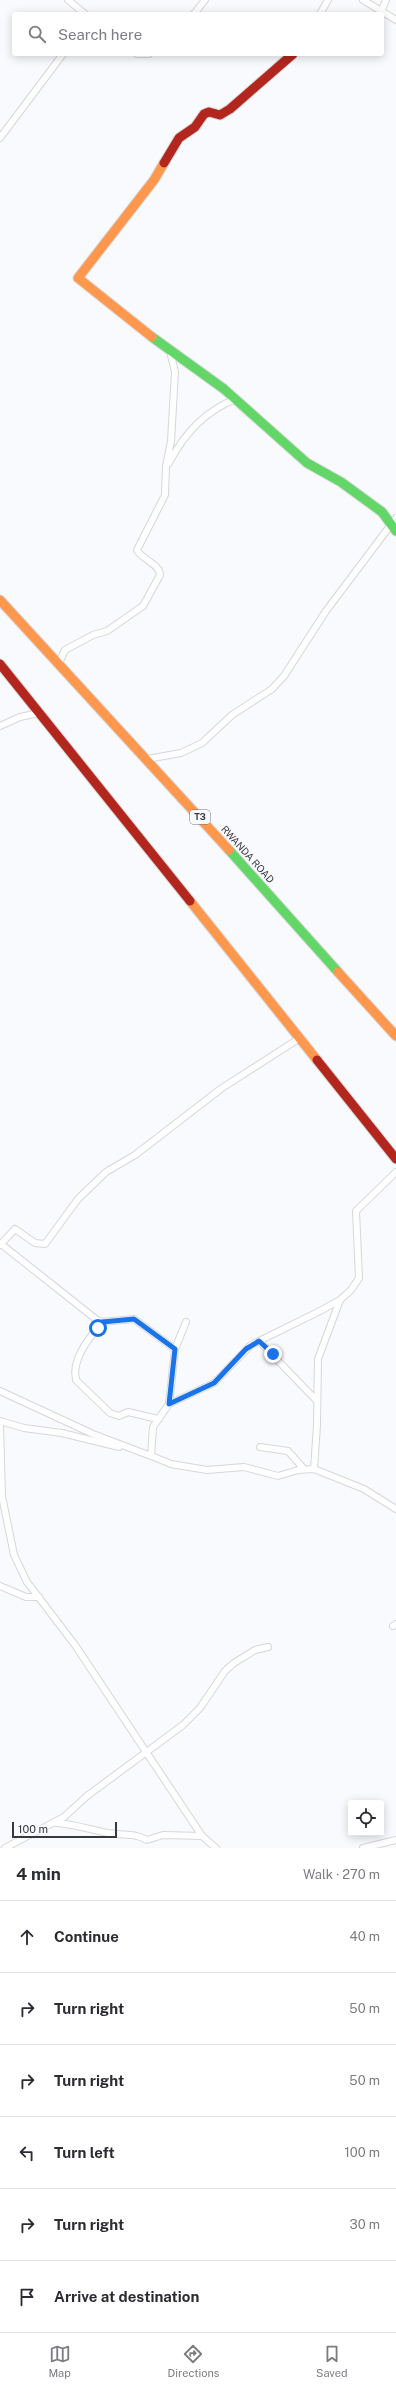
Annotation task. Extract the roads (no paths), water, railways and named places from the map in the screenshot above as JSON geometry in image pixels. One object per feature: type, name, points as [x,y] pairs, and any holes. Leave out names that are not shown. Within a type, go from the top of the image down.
[{"type":"main road","points":[[291,56],[230,109],[220,115],[209,112],[204,114],[195,127],[179,138],[154,180],[78,276],[79,281],[151,334],[170,351],[236,400],[307,463],[341,482],[377,508],[395,524]]},
{"type":"main road","name":"RWANDA ROAD","points":[[0,600],[147,758],[396,1036]]},
{"type":"main road","points":[[0,664],[396,1159]]},
{"type":"street","points":[[68,0],[83,12]]},
{"type":"street","points":[[196,12],[205,0]]},
{"type":"street","points":[[321,12],[328,0]]},
{"type":"street","points":[[363,0],[381,12],[386,0]]},
{"type":"street","points":[[384,14],[396,20]]},
{"type":"street","points":[[0,138],[62,56]]},
{"type":"street","points":[[59,663],[65,650],[93,635],[107,631],[145,603],[161,573],[139,555],[137,548],[162,504],[167,482],[166,468],[171,441],[175,372],[170,351]]},
{"type":"street","points":[[166,468],[178,445],[194,425],[212,411],[236,400]]},
{"type":"street","points":[[147,758],[181,753],[202,743],[232,715],[272,689],[284,676],[326,611],[395,524]]},
{"type":"street","points":[[0,726],[20,717],[39,714]]},
{"type":"street","points":[[175,1349],[134,1319],[102,1322],[93,1318],[55,1285],[0,1244],[15,1229],[35,1243],[45,1244],[78,1199],[106,1172],[135,1155],[222,1088],[300,1038]]},
{"type":"street","points":[[149,1455],[151,1433],[158,1419],[169,1404],[214,1383],[246,1349],[340,1300],[351,1290],[359,1278],[356,1211],[396,1172]]},
{"type":"street","points":[[314,1469],[318,1359],[340,1300]]},
{"type":"street","points":[[102,1322],[80,1354],[76,1368],[76,1380],[82,1388],[110,1413],[119,1416],[128,1412],[158,1419]]},
{"type":"street","points":[[169,1404],[175,1349],[186,1322]]},
{"type":"street","points":[[259,1341],[317,1401]]},
{"type":"street","points":[[0,1391],[94,1434],[171,1464],[207,1470],[244,1467],[278,1476],[304,1469],[314,1469],[364,1489],[396,1509]]},
{"type":"street","points":[[0,1421],[24,1428],[49,1430],[93,1440],[149,1455]]},
{"type":"street","points":[[0,1426],[1,1474],[6,1524],[14,1555],[27,1582],[75,1645],[145,1753],[202,1836],[216,1848]]},
{"type":"street","points":[[260,1447],[288,1451],[304,1469]]},
{"type":"street","points":[[0,1586],[26,1597],[39,1597]]},
{"type":"street","points":[[5,1848],[32,1833],[56,1823],[87,1796],[191,1718],[225,1670],[255,1650],[268,1647]]},
{"type":"street","points":[[56,1823],[74,1824],[114,1834],[138,1834],[147,1840],[163,1835],[202,1836]]},
{"type":"street","points":[[364,1848],[396,1840]]}]
